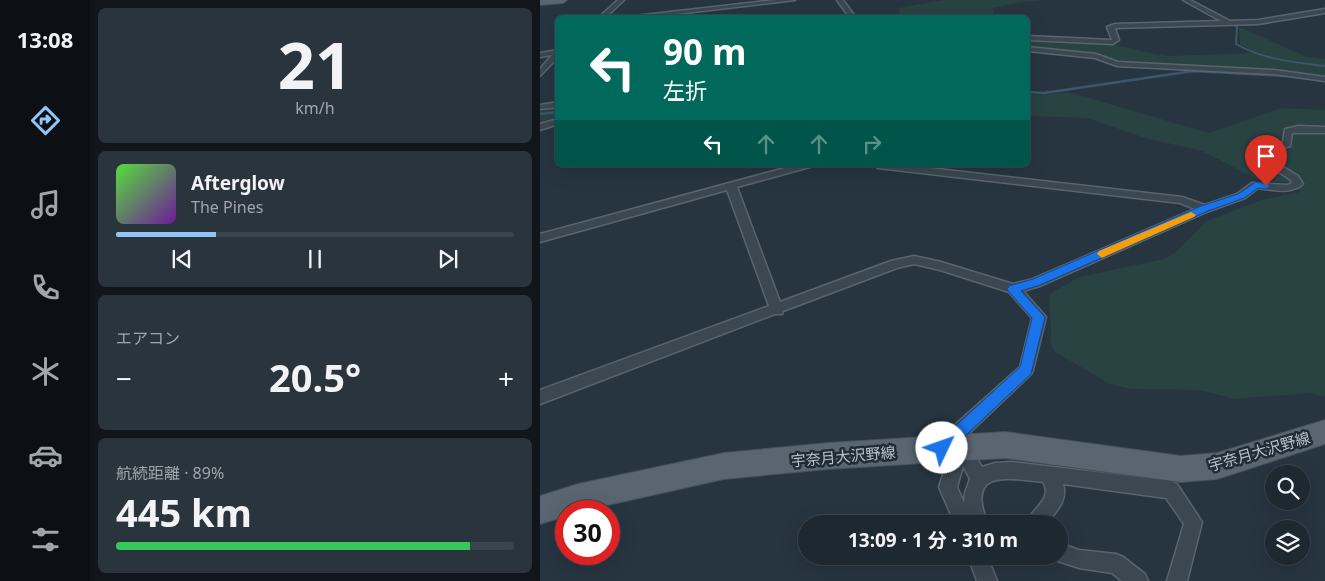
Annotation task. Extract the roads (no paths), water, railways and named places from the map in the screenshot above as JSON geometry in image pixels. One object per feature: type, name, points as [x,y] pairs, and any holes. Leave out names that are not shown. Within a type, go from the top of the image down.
[{"type":"main road","points":[[540,2],[563,0]]},
{"type":"main road","name":"宇奈月大沢野線","points":[[540,510],[635,484],[724,466],[828,456],[1005,446],[1055,451],[1180,469],[1217,466],[1325,432]]},
{"type":"street","points":[[604,15],[621,0]]},
{"type":"street","points":[[654,15],[779,4],[792,0]]},
{"type":"street","points":[[840,0],[851,15]]},
{"type":"street","points":[[1186,0],[1231,24]]},
{"type":"street","points":[[1030,38],[1112,42],[1116,40],[1110,27],[1115,26],[1231,24],[1258,22],[1325,11]]},
{"type":"street","points":[[1030,49],[1096,56],[1117,64],[1189,70],[1274,72],[1325,79]]},
{"type":"street","points":[[540,55],[555,52]]},
{"type":"street","points":[[540,74],[555,56]]},
{"type":"street","points":[[540,107],[555,104]]},
{"type":"street","points":[[540,127],[555,122]]},
{"type":"street","points":[[1013,289],[1036,282],[1205,209],[1241,196],[1256,184],[1288,188],[1298,184],[1295,178],[1266,160],[1265,155],[1271,149],[1287,144],[1288,131],[1298,129],[1325,130]]},
{"type":"street","points":[[540,238],[800,167]]},
{"type":"street","points":[[895,167],[1182,200],[1205,209]]},
{"type":"street","points":[[731,186],[777,310]]},
{"type":"street","points":[[540,397],[777,310],[895,264],[914,260],[956,270],[1013,289],[1039,317],[1026,370],[951,448],[948,487],[960,515]]},
{"type":"street","points":[[951,448],[980,479]]},
{"type":"street","points":[[973,515],[971,498],[980,479],[993,471],[1048,474],[1171,490],[1193,522],[1176,581]]},
{"type":"street","points":[[1042,515],[1054,501],[1056,486],[1048,474]]},
{"type":"street","points":[[1068,555],[1079,559],[1116,564],[1138,581]]},
{"type":"street","points":[[981,565],[987,581]]},
{"type":"waterway","points":[[1230,22],[1237,27],[1236,44],[1257,54],[1279,60],[1325,66]]},
{"type":"waterway","points":[[1030,92],[1044,93],[1193,71],[1288,76]]},
{"type":"waterway","points":[[540,114],[555,112]]}]
